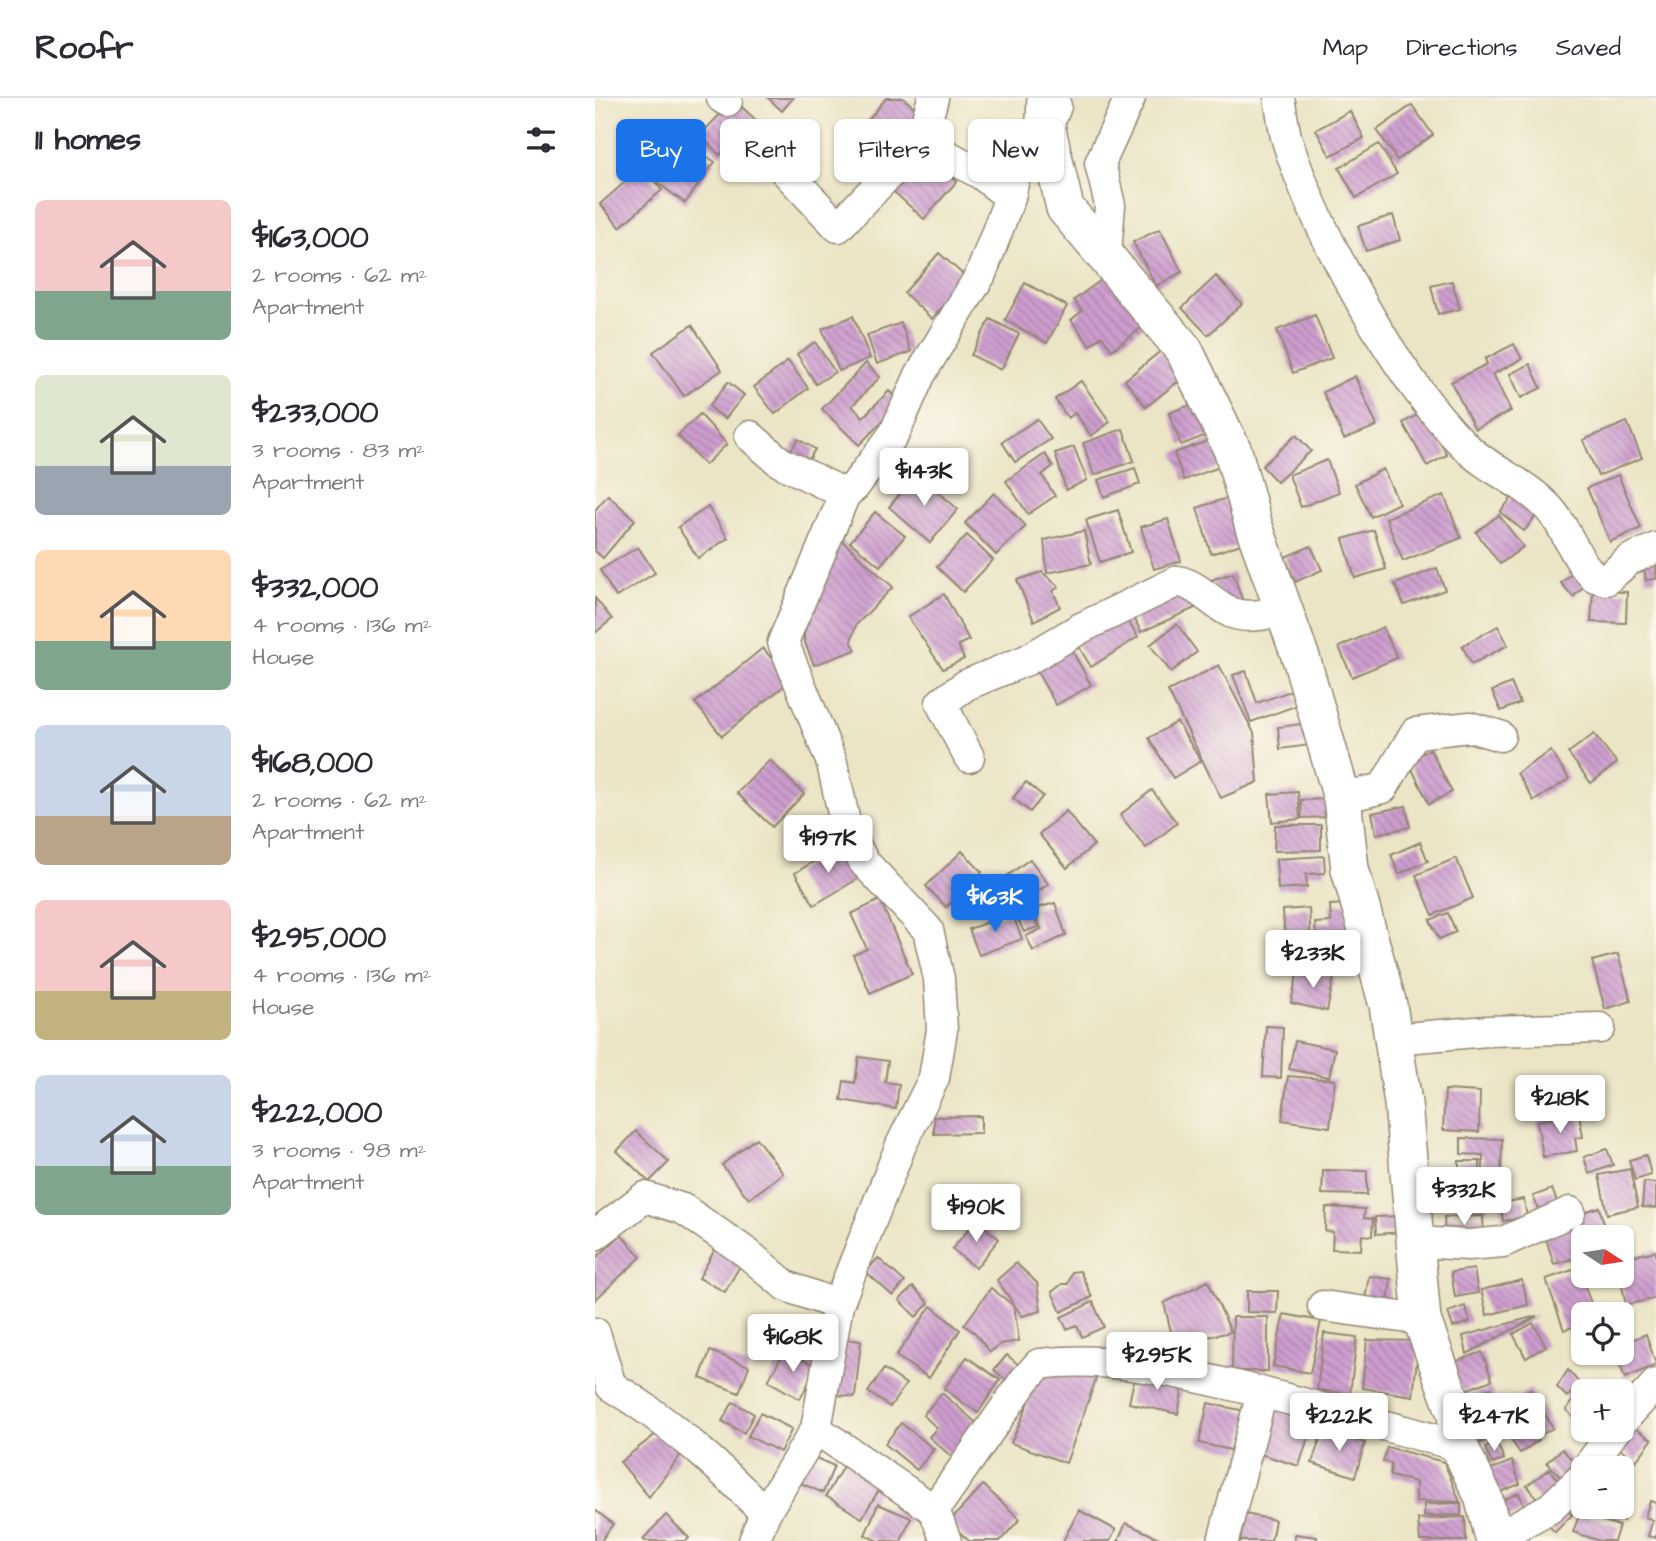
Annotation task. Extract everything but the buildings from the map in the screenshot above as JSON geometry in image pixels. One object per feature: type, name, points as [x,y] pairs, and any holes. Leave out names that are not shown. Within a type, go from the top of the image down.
[{"type":"street","points":[[927,119],[933,98]]},
{"type":"street","points":[[1106,253],[1110,205],[1100,163],[1130,98]]},
{"type":"street","points":[[1279,98],[1286,138],[1327,236],[1410,380],[1461,443],[1482,463],[1528,489],[1552,512],[1595,577],[1606,580],[1629,560],[1656,548]]},
{"type":"street","points":[[1050,106],[1065,208],[1106,253],[1184,350],[1233,451],[1254,527],[1302,661],[1342,798],[1350,869],[1370,932],[1393,1039],[1417,1242],[1422,1320],[1456,1414],[1459,1446],[1483,1496],[1495,1539],[1550,1508],[1571,1488]]},
{"type":"street","points":[[754,1541],[765,1513],[816,1429],[838,1306],[901,1145],[934,1079],[942,1030],[939,979],[928,930],[864,862],[846,827],[832,763],[783,642],[845,494],[854,487],[894,434],[919,375],[981,274],[1010,197],[1022,144],[1050,106]]},
{"type":"street","points":[[954,159],[981,174],[1010,197]]},
{"type":"street","points":[[795,182],[838,228],[882,182]]},
{"type":"street","points":[[750,436],[780,462],[845,494]]},
{"type":"street","points":[[969,757],[941,703],[966,685],[1027,660],[1081,628],[1178,581],[1191,584],[1233,613],[1252,616],[1283,610]]},
{"type":"street","points":[[1342,798],[1384,788],[1415,733],[1470,727],[1500,736]]},
{"type":"street","points":[[1393,1039],[1488,1031],[1600,1028]]},
{"type":"street","points":[[595,1235],[645,1197],[683,1209],[747,1253],[786,1286],[838,1306]]},
{"type":"street","points":[[1417,1242],[1469,1245],[1503,1242],[1570,1212]]},
{"type":"street","points":[[1323,1306],[1422,1320]]},
{"type":"street","points":[[595,1334],[611,1386],[635,1400],[743,1489],[765,1513]]},
{"type":"street","points":[[934,1510],[1024,1381],[1039,1364],[1062,1361],[1136,1363],[1262,1393],[1459,1446]]},
{"type":"street","points":[[1634,1408],[1656,1384]]},
{"type":"street","points":[[1223,1541],[1262,1393]]},
{"type":"street","points":[[816,1429],[934,1510],[946,1541]]}]
